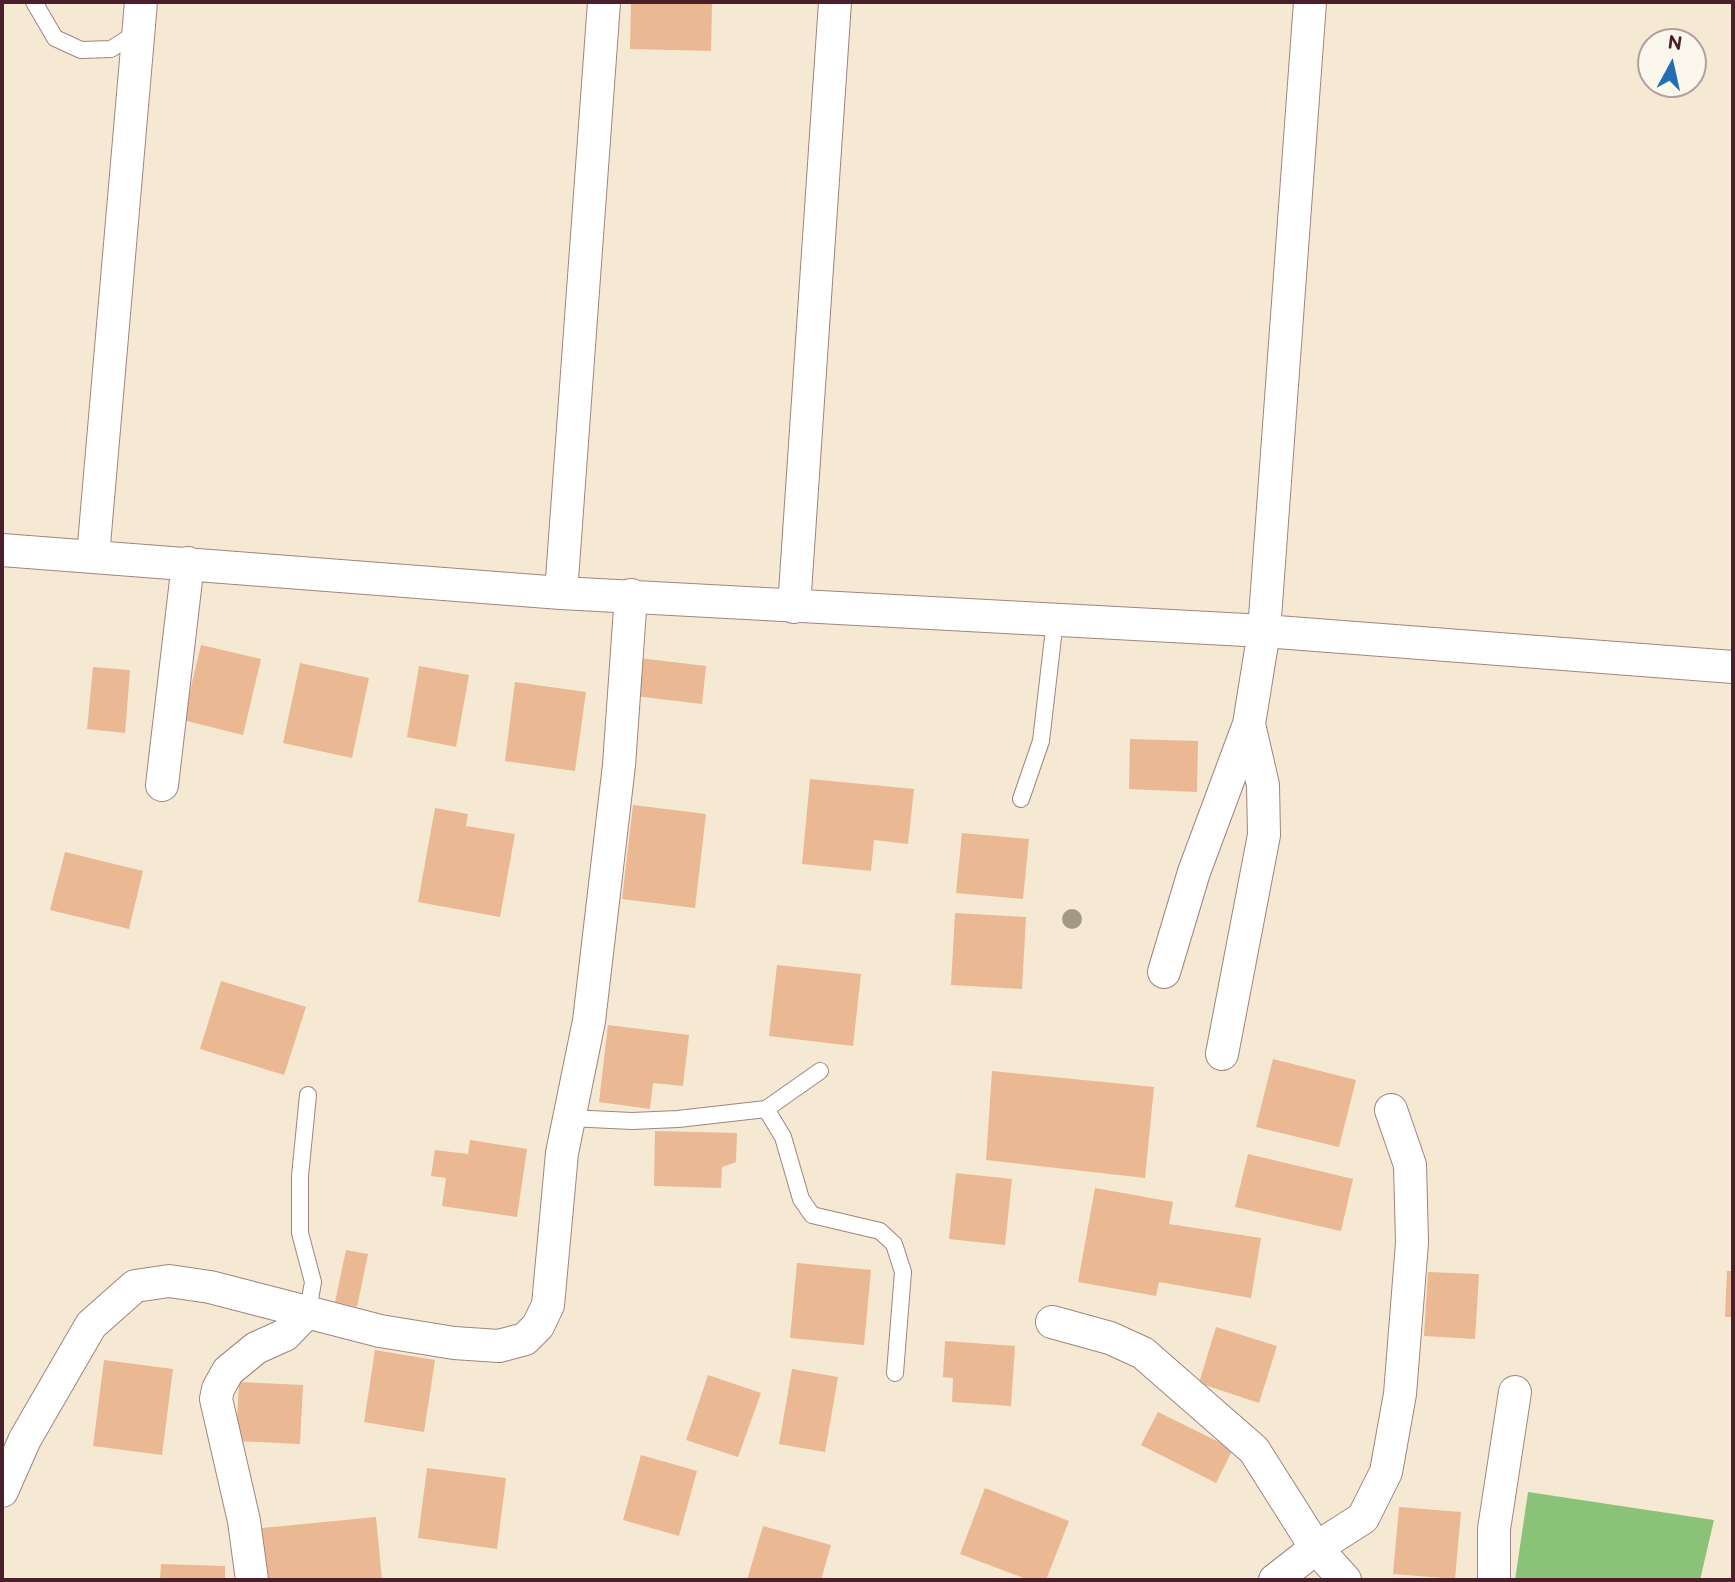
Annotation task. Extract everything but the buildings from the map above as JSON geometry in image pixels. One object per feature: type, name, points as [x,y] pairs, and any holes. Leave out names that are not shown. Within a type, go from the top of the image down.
[{"type":"street","points":[[561,593],[604,2]]},
{"type":"street","points":[[794,607],[835,2]]},
{"type":"street","points":[[1164,972],[1194,872],[1249,724],[1264,631],[1310,2]]},
{"type":"street","points":[[93,556],[139,17]]},
{"type":"street","points":[[2,550],[561,593],[1264,631],[1733,667]]},
{"type":"street","points":[[162,785],[188,563]]},
{"type":"street","points":[[2,1491],[25,1439],[91,1325],[135,1286],[169,1281],[210,1287],[380,1331],[454,1343],[499,1346],[525,1339],[538,1325],[548,1305],[562,1153],[589,1021],[619,765],[631,595]]},
{"type":"street","points":[[1222,1054],[1264,835],[1263,785],[1249,724]]},
{"type":"street","points":[[1275,1580],[1316,1548],[1363,1518],[1386,1472],[1400,1394],[1412,1243],[1410,1165],[1391,1110]]},
{"type":"street","points":[[252,1580],[244,1521],[216,1399],[218,1388],[228,1371],[256,1348],[285,1335],[309,1311]]},
{"type":"street","points":[[1052,1322],[1110,1338],[1143,1353],[1254,1450],[1316,1548],[1345,1580]]},
{"type":"street","points":[[1494,1580],[1494,1529],[1515,1392]]},
{"type":"lane","points":[[34,2],[55,38],[81,50],[111,49],[139,17]]},
{"type":"lane","points":[[1021,799],[1041,741],[1055,620]]},
{"type":"lane","points":[[569,1118],[632,1122],[766,1109],[820,1071]]},
{"type":"lane","points":[[308,1095],[300,1176],[300,1233],[313,1282],[309,1311]]},
{"type":"lane","points":[[766,1109],[783,1137],[801,1199],[812,1215],[880,1231],[894,1244],[903,1272],[895,1373]]},
{"type":"green space","points":[[1528,1492],[1714,1520],[1700,1580],[1515,1580]]}]
